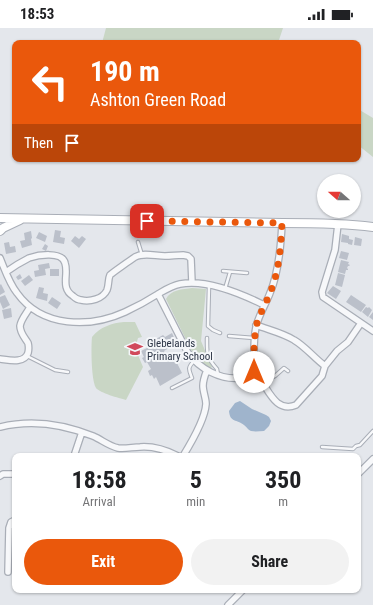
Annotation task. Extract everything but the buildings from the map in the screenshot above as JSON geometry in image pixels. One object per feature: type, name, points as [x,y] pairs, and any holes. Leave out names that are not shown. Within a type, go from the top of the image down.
[{"type":"street","points":[[0,218],[355,224],[373,227]]},
{"type":"street","points":[[0,231],[3,228],[23,219]]},
{"type":"street","points":[[158,294],[188,353],[194,360],[207,370],[218,375],[236,378],[252,375],[256,368],[254,338],[256,325],[272,289],[278,261],[282,223]]},
{"type":"street","points":[[338,224],[335,250],[322,295],[373,331]]},
{"type":"street","points":[[6,272],[30,258],[64,255],[66,287],[68,293],[80,300],[87,301],[102,296],[107,291],[109,277],[112,273],[135,257],[142,255],[183,255],[188,256],[191,259],[192,283]]},
{"type":"street","points":[[1,260],[12,286],[18,295],[30,307],[41,314],[73,323],[97,322],[126,312],[172,286],[192,283],[210,285],[225,289],[264,305]]},
{"type":"street","points":[[103,275],[109,277]]},
{"type":"street","points":[[0,359],[20,360],[26,356],[29,346],[21,332],[20,327],[30,307]]},
{"type":"street","points":[[254,372],[277,402],[286,407],[296,405],[322,376],[325,366],[337,351],[348,342],[361,323]]},
{"type":"street","points":[[256,325],[294,340],[325,366]]},
{"type":"street","points":[[185,453],[195,436],[205,410],[206,404],[203,387],[207,370]]},
{"type":"street","points":[[0,427],[21,423],[34,423],[61,427],[82,432],[117,448],[143,446],[163,449],[172,453]]},
{"type":"street","points":[[75,453],[82,432]]},
{"type":"street","points":[[361,471],[373,459]]},
{"type":"street","points":[[0,476],[3,474],[12,474]]},
{"type":"street","points":[[8,572],[8,528],[12,522]]},
{"type":"street","points":[[228,605],[240,593]]},
{"type":"lane","points":[[138,242],[142,255]]},
{"type":"lane","points":[[224,271],[247,274]]},
{"type":"lane","points":[[225,289],[230,272]]},
{"type":"lane","points":[[210,285],[208,326],[220,333]]},
{"type":"lane","points":[[229,336],[254,338]]},
{"type":"lane","points":[[207,338],[207,354],[217,369],[218,375]]},
{"type":"lane","points":[[26,356],[55,370],[68,372]]},
{"type":"lane","points":[[172,388],[192,378],[189,367],[194,360]]},
{"type":"lane","points":[[263,384],[284,368],[288,372]]},
{"type":"lane","points":[[322,447],[353,449],[360,445],[373,431]]},
{"type":"green space","points":[[106,28],[283,28],[279,40],[103,40]]},
{"type":"green space","points":[[361,111],[373,118],[373,157],[361,147]]},
{"type":"green space","points":[[192,288],[206,289],[201,341],[212,367],[210,369],[200,361],[191,350],[166,299],[174,292]]},
{"type":"green space","points":[[124,322],[135,322],[142,337],[138,338],[136,345],[143,367],[126,400],[98,390],[94,384],[92,371],[92,337],[106,326]]},
{"type":"water","points":[[240,401],[252,409],[269,417],[271,421],[269,426],[264,431],[251,431],[241,423],[232,419],[229,411],[235,403]]},
{"type":"place","name":"Glebelands Primary School","points":[[135,349]]},
{"type":"route","points":[[147,221],[282,223],[278,261],[273,284],[256,325],[254,356],[256,368],[254,372]]}]
